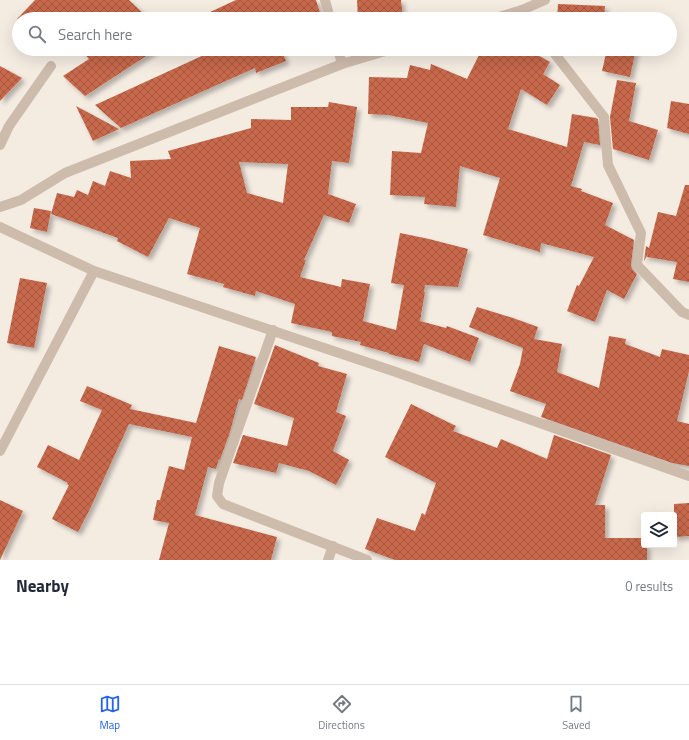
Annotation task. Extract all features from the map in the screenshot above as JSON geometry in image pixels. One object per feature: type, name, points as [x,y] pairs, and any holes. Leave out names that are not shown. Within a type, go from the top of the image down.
[{"type":"street","points":[[325,0],[328,12]]},
{"type":"street","points":[[515,12],[544,0]]},
{"type":"street","points":[[340,56],[342,64]]},
{"type":"street","points":[[0,207],[21,200],[65,173],[342,64],[369,56]]},
{"type":"street","points":[[557,56],[604,117],[608,165],[641,232],[637,265],[682,312],[689,315]]},
{"type":"street","points":[[0,145],[9,126],[51,66]]},
{"type":"street","points":[[0,227],[94,271],[408,376],[689,476]]},
{"type":"street","points":[[0,451],[94,271]]},
{"type":"street","points":[[273,330],[219,483],[217,496],[223,504],[367,560]]},
{"type":"street","points":[[328,560],[333,546]]},
{"type":"building","points":[[35,0],[129,0],[142,12],[24,12]]},
{"type":"building","points":[[236,0],[316,0],[320,12],[210,12]]},
{"type":"building","points":[[357,0],[401,0],[402,12],[358,12]]},
{"type":"building","points":[[558,4],[605,6],[605,12],[557,12]]},
{"type":"building","points":[[87,56],[146,56],[85,96],[63,76],[89,59]]},
{"type":"building","points":[[202,56],[284,56],[286,61],[256,73],[255,68],[121,128],[95,105]]},
{"type":"building","points":[[478,56],[539,56],[550,62],[543,74],[560,85],[547,105],[521,89],[508,129],[567,147],[572,114],[598,119],[600,145],[584,142],[571,186],[582,189],[581,191],[613,203],[605,225],[634,240],[631,265],[632,269],[637,274],[624,299],[607,290],[595,322],[567,311],[577,285],[579,286],[594,257],[541,243],[540,252],[483,235],[500,178],[460,166],[456,207],[424,204],[425,197],[390,195],[392,151],[421,153],[428,123],[388,115],[368,114],[369,77],[407,78],[410,65],[430,70],[431,64],[467,79]]},
{"type":"building","points":[[605,56],[634,56],[630,77],[602,71]]},
{"type":"building","points":[[0,66],[22,78],[0,101]]},
{"type":"building","points":[[617,80],[636,83],[629,121],[658,130],[649,160],[613,149],[610,117]]},
{"type":"building","points":[[671,101],[689,104],[689,134],[667,128]]},
{"type":"building","points":[[329,102],[357,107],[349,163],[332,161],[328,194],[356,204],[349,223],[324,215],[304,260],[306,260],[300,277],[341,287],[342,279],[370,284],[363,321],[396,330],[404,285],[391,283],[400,233],[468,249],[458,287],[425,285],[420,321],[446,328],[447,326],[479,338],[470,362],[424,344],[419,362],[360,345],[361,342],[332,336],[332,332],[291,323],[295,304],[256,291],[255,296],[223,287],[224,284],[187,274],[200,228],[169,218],[148,257],[117,241],[118,238],[51,214],[57,193],[74,197],[77,190],[88,195],[93,181],[105,186],[110,171],[131,178],[130,161],[171,159],[168,151],[251,128],[251,119],[291,120],[291,107],[328,107]],"holes":[[[239,162],[288,164],[283,203],[247,193]]]},
{"type":"building","points":[[76,106],[119,129],[93,141]]},
{"type":"building","points":[[685,185],[689,185],[689,282],[673,279],[677,262],[647,257],[648,254],[644,261],[646,246],[649,248],[658,212],[676,216]]},
{"type":"building","points":[[34,208],[51,211],[47,232],[30,228]]},
{"type":"building","points":[[20,278],[47,283],[34,348],[7,343]]},
{"type":"building","points":[[477,307],[538,327],[534,339],[562,344],[557,372],[599,388],[609,336],[626,339],[625,344],[660,357],[662,349],[689,355],[689,371],[677,421],[689,424],[689,466],[672,463],[541,417],[546,404],[510,391],[520,364],[523,348],[469,327]]},
{"type":"building","points":[[275,345],[319,363],[318,366],[347,374],[336,412],[346,416],[333,451],[349,460],[336,485],[309,471],[279,463],[276,473],[233,463],[243,435],[287,446],[294,418],[254,404]]},
{"type":"building","points":[[219,346],[256,357],[242,400],[239,399],[230,432],[220,460],[219,459],[216,469],[208,467],[195,515],[277,537],[271,560],[159,560],[169,523],[153,520],[157,500],[160,500],[169,466],[184,470],[192,437],[129,424],[78,532],[52,519],[69,485],[67,484],[68,483],[37,467],[48,445],[79,460],[102,410],[80,401],[87,386],[132,405],[130,409],[196,423]]},
{"type":"building","points":[[411,404],[456,426],[453,431],[497,448],[501,439],[547,459],[554,435],[611,455],[595,505],[605,505],[605,538],[641,538],[641,548],[647,548],[647,560],[395,560],[365,549],[377,518],[415,531],[422,513],[425,515],[436,483],[385,457]]},
{"type":"building","points":[[0,500],[23,511],[0,560]]},
{"type":"building","points":[[689,503],[689,536],[677,537],[677,512],[674,512],[674,504]]}]
